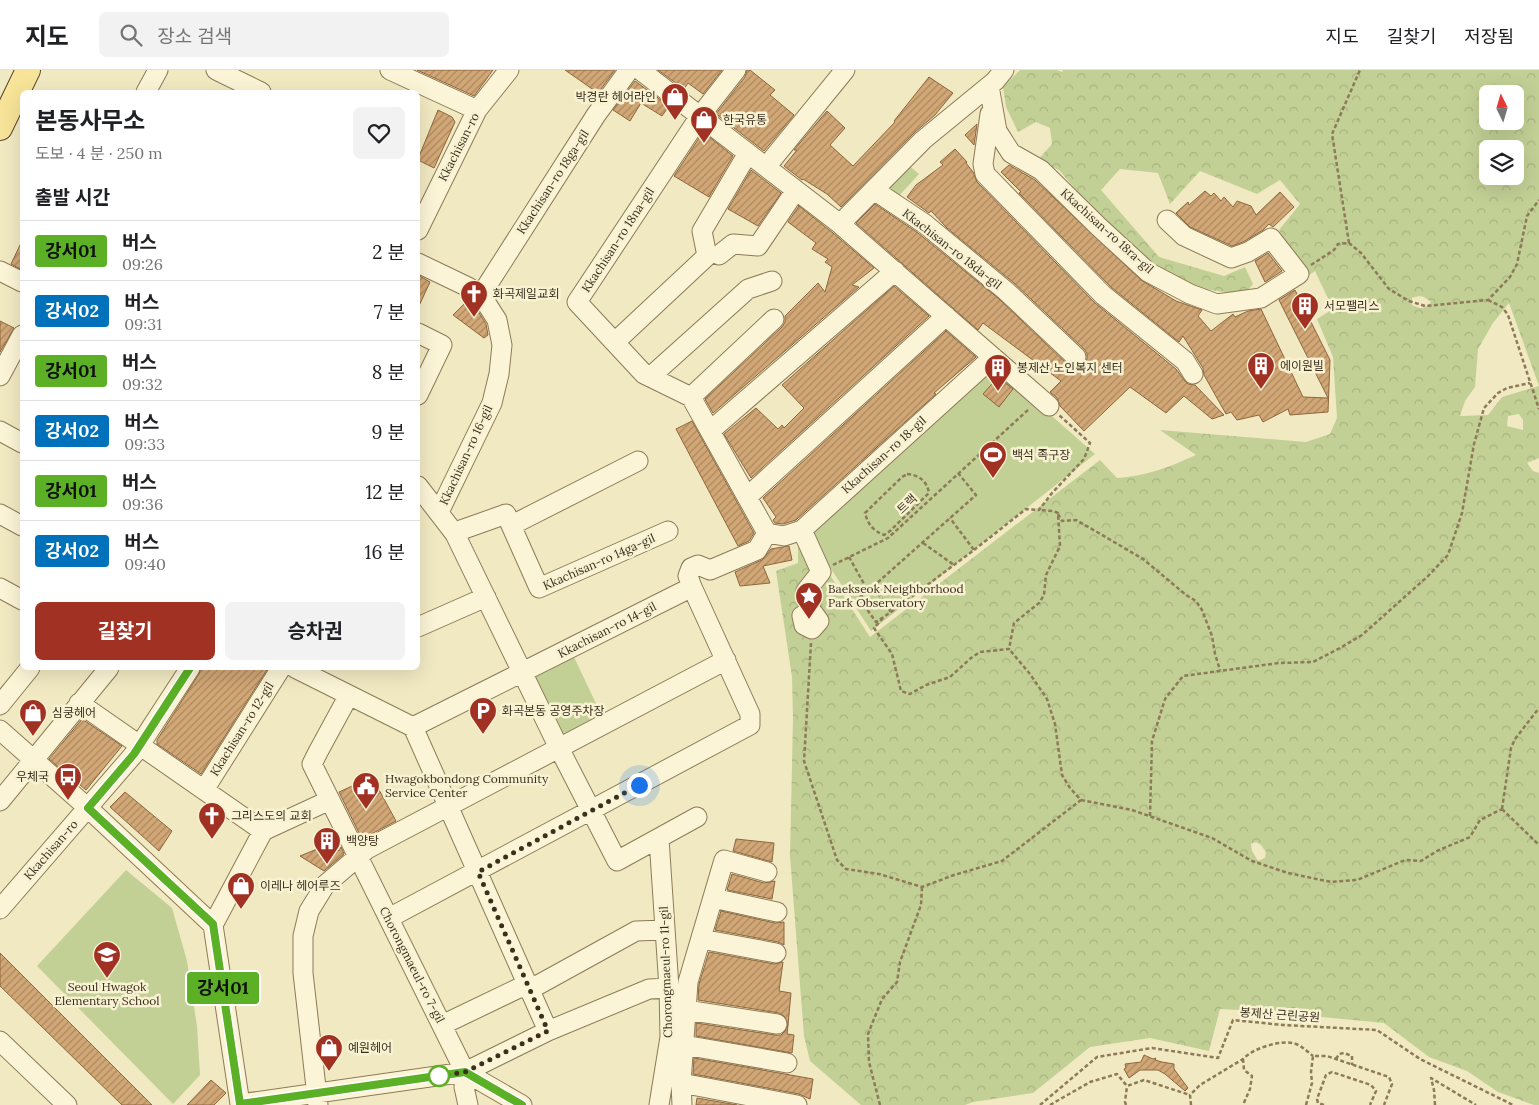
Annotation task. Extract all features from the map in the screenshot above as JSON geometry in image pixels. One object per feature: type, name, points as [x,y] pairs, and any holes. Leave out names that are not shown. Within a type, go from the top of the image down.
[{"type":"main road","points":[[0,128],[28,70]]},
{"type":"street","points":[[147,90],[158,70]]},
{"type":"street","points":[[216,70],[257,90]]},
{"type":"street","name":"Kkachisan-ro","points":[[420,226],[478,110],[509,70]]},
{"type":"street","name":"Kkachisan-ro 18ga-gil","points":[[481,295],[596,115],[629,70]]},
{"type":"street","points":[[640,70],[840,224],[1045,402]]},
{"type":"street","points":[[700,116],[736,70]]},
{"type":"street","points":[[766,167],[845,70]]},
{"type":"street","points":[[1004,70],[990,94],[983,164],[985,174],[1103,295],[1185,362],[1193,374]]},
{"type":"street","points":[[402,78],[478,110]]},
{"type":"street","points":[[840,224],[923,140],[990,94]]},
{"type":"street","name":"Kkachisan-ro 18ra-gil","points":[[990,94],[997,131],[1011,153],[1041,170],[1148,272],[1190,294],[1217,304],[1261,298],[1299,274]]},
{"type":"street","name":"Kkachisan-ro 18na-gil","points":[[691,397],[644,374],[577,302],[700,116]]},
{"type":"street","points":[[615,342],[707,256],[702,231],[748,153]]},
{"type":"street","points":[[719,255],[733,244],[758,246],[796,190]]},
{"type":"street","name":"Kkachisan-ro 18da-gil","points":[[874,190],[925,224],[1006,291],[1076,357]]},
{"type":"street","points":[[1167,220],[1184,236],[1231,258],[1248,252],[1271,238],[1299,274]]},
{"type":"street","name":"Kkachisan-ro 16-gil","points":[[420,264],[481,295],[497,320],[502,345],[499,374],[492,403],[439,512]]},
{"type":"street","points":[[0,271],[20,281]]},
{"type":"street","points":[[710,431],[895,271]]},
{"type":"street","points":[[650,377],[748,289],[772,281]]},
{"type":"street","points":[[747,497],[946,316]]},
{"type":"street","points":[[774,319],[691,397],[768,533],[784,536],[802,530],[821,572],[806,590],[811,610],[802,616],[804,625],[812,629]]},
{"type":"street","points":[[420,333],[442,345],[420,391]]},
{"type":"street","points":[[10,371],[20,341]]},
{"type":"street","name":"Kkachisan-ro 18-gil","points":[[802,530],[993,357]]},
{"type":"street","points":[[0,431],[20,442]]},
{"type":"street","points":[[455,534],[461,530],[506,514],[512,525],[638,461]]},
{"type":"street","points":[[420,488],[455,534],[559,748],[617,861],[698,817]]},
{"type":"street","points":[[0,514],[20,525]]},
{"type":"street","name":"Kkachisan-ro 14ga-gil","points":[[512,525],[539,588],[668,531]]},
{"type":"street","points":[[389,918],[750,725],[750,714],[688,576],[691,568],[698,566],[710,570],[757,550],[768,533]]},
{"type":"street","name":"Kkachisan-ro 14-gil","points":[[523,673],[692,587]]},
{"type":"street","points":[[420,626],[486,597]]},
{"type":"street","points":[[317,1099],[303,973],[303,936],[309,911],[325,885],[367,849],[726,660]]},
{"type":"street","points":[[0,705],[28,670]]},
{"type":"street","points":[[0,801],[107,670]]},
{"type":"street","name":"Kkachisan-ro","points":[[0,909],[140,745],[189,670]]},
{"type":"street","name":"Kkachisan-ro 12-gil","points":[[204,790],[280,670]]},
{"type":"street","points":[[299,670],[413,727],[548,1031]]},
{"type":"street","points":[[413,727],[523,673]]},
{"type":"street","points":[[350,695],[312,764],[358,858]]},
{"type":"street","points":[[79,703],[263,831]]},
{"type":"street","points":[[0,730],[88,808],[213,924]]},
{"type":"street","points":[[330,800],[263,831],[213,924],[240,1105],[317,1099],[465,1072],[548,1031],[650,989],[669,988]]},
{"type":"street","name":"Chorongmaeul-ro 11-gil","points":[[659,839],[669,988],[670,1037],[659,1105]]},
{"type":"street","name":"Chorongmaeul-ro 7-gil","points":[[358,858],[465,1072]]},
{"type":"street","points":[[682,1105],[681,1084],[688,982],[724,860],[767,872]]},
{"type":"street","points":[[713,898],[777,912]]},
{"type":"street","points":[[442,1025],[519,988],[529,988],[538,985],[636,931],[665,930]]},
{"type":"street","points":[[701,939],[776,953]]},
{"type":"street","points":[[686,1010],[776,1024]]},
{"type":"street","points":[[0,1041],[67,1105]]},
{"type":"street","points":[[684,1046],[787,1063]]},
{"type":"street","points":[[465,1072],[464,1087],[468,1105]]},
{"type":"street","points":[[465,1072],[522,1105]]},
{"type":"street","points":[[681,1084],[797,1105]]},
{"type":"path","points":[[1360,70],[1332,134],[1350,243],[1361,253],[1389,289],[1409,301],[1425,306],[1488,300],[1502,307],[1508,315],[1539,409]]},
{"type":"path","points":[[1488,300],[1510,277],[1517,264],[1527,216],[1539,200]]},
{"type":"path","points":[[1299,274],[1334,250],[1338,244],[1350,243]]},
{"type":"path","points":[[1150,816],[1152,741],[1165,699],[1184,676],[1279,663],[1313,662],[1362,635],[1427,577],[1448,555],[1462,513],[1474,444],[1484,408],[1498,393],[1507,388],[1530,383]]},
{"type":"path","points":[[821,572],[888,538],[921,509],[958,472],[1045,402],[1090,443],[1084,459],[1039,510]]},
{"type":"path","points":[[958,472],[976,495],[858,598],[876,622],[1026,509],[1053,511],[1058,514],[1062,521],[1076,520],[1143,559],[1186,595],[1196,601],[1202,610],[1212,636],[1220,670]]},
{"type":"path","name":"트랙","points":[[907,474],[919,476],[928,486],[930,493],[927,497],[884,535],[876,532],[868,524],[865,513],[870,507],[907,474]]},
{"type":"path","points":[[1009,649],[1014,623],[1039,603],[1044,594],[1046,575],[1060,546],[1058,514]]},
{"type":"path","points":[[950,518],[974,550]]},
{"type":"path","points":[[922,542],[954,565]]},
{"type":"path","points":[[849,557],[868,591]]},
{"type":"path","points":[[873,586],[891,612]]},
{"type":"path","points":[[883,618],[874,628],[892,654],[901,691],[910,694],[950,677],[980,652],[1009,649]]},
{"type":"path","points":[[812,629],[804,761],[837,860],[846,869],[879,874],[922,887],[954,875],[1002,861],[1081,800]]},
{"type":"path","points":[[1009,649],[1030,674],[1047,699],[1055,724],[1062,775],[1081,800],[1132,810],[1150,816],[1212,838],[1252,861],[1288,873],[1332,882],[1356,880],[1405,860],[1421,861],[1436,851],[1470,837],[1480,820],[1502,809]]},
{"type":"path","points":[[1502,809],[1511,748],[1515,739],[1539,708]]},
{"type":"path","points":[[1502,809],[1539,846]]},
{"type":"path","points":[[880,1105],[869,1062],[868,1034],[882,999],[897,982],[900,962],[921,905],[922,887]]},
{"type":"path","name":"봉제산 근린공원","points":[[1040,1105],[1097,1057],[1152,1048],[1218,1058],[1233,1020],[1284,1026],[1377,1030],[1420,1059],[1513,1105]]},
{"type":"path","points":[[1190,1095],[1200,1085],[1243,1059],[1248,1053],[1278,1043],[1295,1044],[1313,1056],[1327,1056],[1389,1077],[1392,1084],[1384,1105]]},
{"type":"path","points":[[1336,1059],[1339,1054],[1344,1053],[1352,1056],[1352,1065]]},
{"type":"path","points":[[1306,1105],[1312,1083],[1313,1056]]},
{"type":"path","points":[[1243,1059],[1244,1070],[1252,1076],[1250,1089],[1243,1105]]},
{"type":"path","points":[[1324,1105],[1318,1103],[1317,1099],[1326,1075],[1332,1072],[1372,1086],[1376,1091],[1371,1104]]},
{"type":"path","points":[[1050,1105],[1090,1082],[1117,1074],[1127,1086],[1126,1105]]},
{"type":"path","points":[[1435,1105],[1431,1078],[1476,1105]]},
{"type":"path","points":[[1127,1086],[1144,1080],[1190,1095]]},
{"type":"path","points":[[1190,1095],[1191,1105]]},
{"type":"green space","points":[[1020,70],[1057,70],[1062,72],[1063,70],[1539,70],[1539,386],[1539,458],[1527,463],[1533,471],[1539,473],[1539,1105],[1534,1105],[1498,1092],[1467,1071],[1429,1057],[1384,1023],[1259,1011],[1220,1009],[1209,1051],[1150,1038],[1090,1047],[1033,1093],[973,1102],[965,1105],[861,1105],[810,1061],[804,1036],[790,856],[792,677],[776,571],[798,563],[798,546],[801,541],[808,541],[870,637],[1100,460],[1117,478],[1158,470],[1196,455],[1160,430],[1306,442],[1330,434],[1337,418],[1333,357],[1317,319],[1333,309],[1315,271],[1306,277],[1279,230],[1300,204],[1280,180],[1257,194],[1200,171],[1170,204],[1158,173],[1120,169],[1101,190],[1159,257],[1224,276],[1245,267],[1253,284],[1244,295],[1191,287],[1137,252],[1082,197],[1059,170],[1037,161],[1052,144],[1050,128],[1036,122],[1018,132],[1006,107],[1003,87]],"holes":[[[1424,297],[1431,302],[1422,308],[1412,305],[1412,298]],[[1509,303],[1539,386],[1502,397],[1488,415],[1460,416],[1465,401],[1475,387],[1478,349],[1493,323]],[[1519,414],[1523,420],[1523,430],[1507,426],[1508,416]],[[1256,842],[1261,845],[1266,852],[1265,858],[1258,861],[1252,851],[1251,844]]]},
{"type":"green space","points":[[907,164],[919,174],[898,197],[882,187]]},
{"type":"green space","points":[[994,365],[1095,454],[871,631],[810,536]]},
{"type":"green space","points":[[573,655],[601,714],[562,736],[532,676]]},
{"type":"green space","points":[[126,870],[172,908],[187,961],[197,1026],[200,1075],[173,1104],[37,966]]},
{"type":"building","points":[[417,70],[493,70],[474,96]]},
{"type":"building","points":[[565,70],[615,70],[598,93]]},
{"type":"building","points":[[658,70],[722,70],[703,94],[688,83],[684,89]]},
{"type":"building","points":[[747,70],[750,70],[775,90],[770,95],[794,115],[764,151],[716,114],[745,77]]},
{"type":"building","points":[[929,77],[953,93],[935,115],[915,132],[841,207],[827,194],[802,180],[784,166],[797,150],[794,150],[827,111],[845,128],[830,145],[853,166],[895,122]]},
{"type":"building","points":[[635,81],[669,106],[662,116],[641,103],[630,121],[613,110]]},
{"type":"building","points":[[438,110],[452,117],[455,122],[434,168],[420,161],[420,154]]},
{"type":"building","points":[[977,124],[974,145],[965,135]]},
{"type":"building","points":[[703,132],[733,156],[709,197],[674,176]]},
{"type":"building","points":[[955,149],[967,162],[977,182],[1095,303],[1176,369],[1188,384],[1195,385],[1224,415],[1212,419],[1184,396],[1166,413],[1130,387],[1084,431],[1060,406],[1057,398],[1050,392],[1061,381],[983,323],[978,330],[856,223],[875,204],[918,233],[999,299],[1068,365],[1080,368],[1087,359],[1087,353],[1084,349],[1014,283],[947,228],[931,211],[929,213],[907,197],[916,185],[943,165],[940,162]]},
{"type":"building","points":[[1009,165],[1035,180],[1141,280],[1176,301],[1202,310],[1198,316],[1211,331],[1233,314],[1235,317],[1248,311],[1261,309],[1303,397],[1328,398],[1279,300],[1295,290],[1330,360],[1328,412],[1290,415],[1288,409],[1263,422],[1259,415],[1237,420],[1231,412],[1226,414],[1204,375],[1203,368],[1183,336],[1179,342],[1111,287],[1019,193],[1021,192],[1001,172]]},
{"type":"building","points":[[751,170],[781,193],[758,226],[728,209]]},
{"type":"building","points":[[1205,191],[1211,196],[1214,193],[1221,201],[1224,197],[1233,207],[1237,201],[1251,206],[1256,215],[1280,192],[1294,207],[1273,227],[1269,224],[1263,230],[1243,242],[1232,246],[1190,227],[1176,213],[1188,202],[1189,205]]},
{"type":"building","points":[[799,206],[874,268],[852,285],[859,287],[713,413],[705,399],[782,327],[785,322],[785,316],[818,283],[825,292],[832,267],[825,262],[828,259],[812,249],[816,243],[788,222]]},
{"type":"building","points":[[20,245],[20,269],[11,264]]},
{"type":"building","points":[[1268,253],[1282,271],[1265,282],[1255,261]]},
{"type":"building","points":[[420,276],[430,282],[420,304]]},
{"type":"building","points":[[894,286],[929,316],[751,478],[724,434],[756,408],[778,429],[782,425],[784,428],[804,408],[782,385]]},
{"type":"building","name":"화곡제일교회","points":[[468,300],[473,303],[486,324],[488,335],[484,338],[453,315]]},
{"type":"building","points":[[0,321],[14,328],[0,352]]},
{"type":"building","points":[[946,331],[976,357],[934,393],[936,394],[796,520],[783,524],[775,523],[773,520],[776,517],[763,498]]},
{"type":"building","name":"봉제산 노인복지 센터","points":[[998,377],[1013,389],[999,407],[983,394]]},
{"type":"building","points":[[692,421],[754,533],[749,541],[738,546],[676,429]]},
{"type":"building","points":[[789,546],[792,560],[763,566],[770,583],[740,586],[735,572],[762,560],[771,549]]},
{"type":"building","points":[[200,670],[267,670],[201,774],[157,744],[157,740]]},
{"type":"building","points":[[82,719],[122,746],[86,790],[49,759]]},
{"type":"building","name":"Hwagokbondong Community Service Center","points":[[372,777],[396,821],[362,839],[339,792]]},
{"type":"building","points":[[125,792],[172,831],[159,851],[110,807]]},
{"type":"building","points":[[736,839],[774,843],[772,862],[733,851]]},
{"type":"building","name":"백양탕","points":[[327,845],[339,851],[341,847],[344,854],[324,871],[300,856]]},
{"type":"building","points":[[732,874],[764,883],[775,881],[772,899],[727,890]]},
{"type":"building","points":[[721,911],[775,923],[784,922],[784,945],[778,942],[715,930]]},
{"type":"building","points":[[709,952],[774,964],[783,962],[779,991],[791,993],[788,1025],[784,1016],[779,1013],[698,1000],[699,984]]},
{"type":"building","points":[[0,953],[152,1105],[122,1105],[0,986]]},
{"type":"building","points":[[696,1023],[775,1035],[781,1035],[788,1025],[787,1034],[794,1035],[792,1053],[696,1036]]},
{"type":"building","points":[[1144,1055],[1153,1059],[1156,1058],[1155,1060],[1174,1064],[1174,1069],[1188,1088],[1185,1091],[1158,1070],[1140,1070],[1129,1078],[1124,1069],[1126,1068],[1125,1064],[1141,1062]]},
{"type":"building","points":[[694,1058],[813,1079],[810,1099],[799,1094],[693,1074]]},
{"type":"building","points":[[211,1080],[226,1093],[214,1105],[187,1105]]},
{"type":"building","points":[[697,1098],[737,1105],[696,1105]]},
{"type":"bus line","name":"강서01","points":[[189,670],[134,754],[88,808],[213,924],[240,1104],[465,1072],[522,1105]]},
{"type":"place","name":"박경란 헤어라인","points":[[675,121]]},
{"type":"place","name":"한국유통","points":[[704,144]]},
{"type":"place","name":"화곡제일교회","points":[[474,318]]},
{"type":"place","name":"서모팰리스","points":[[1305,330]]},
{"type":"place","name":"에이원빌","points":[[1261,390]]},
{"type":"place","name":"봉제산 노인복지 센터","points":[[998,392]]},
{"type":"place","name":"백석 족구장","points":[[993,479]]},
{"type":"place","name":"Baekseok Neighborhood Park Observatory","points":[[809,620]]},
{"type":"place","name":"화곡본동 공영주차장","points":[[483,735]]},
{"type":"place","name":"심쿵헤어","points":[[33,737]]},
{"type":"place","name":"우체국","points":[[68,801]]},
{"type":"place","name":"Hwagokbondong Community Service Center","points":[[366,810]]},
{"type":"place","name":"그리스도의 교회","points":[[212,840]]},
{"type":"place","name":"백양탕","points":[[327,865]]},
{"type":"place","name":"이레나 헤어루즈","points":[[241,910]]},
{"type":"place","name":"Seoul Hwagok Elementary School","points":[[107,979]]},
{"type":"place","name":"예원헤어","points":[[329,1072]]},
{"type":"route","points":[[439,1076],[465,1072],[548,1031],[478,872],[639,785]]}]
